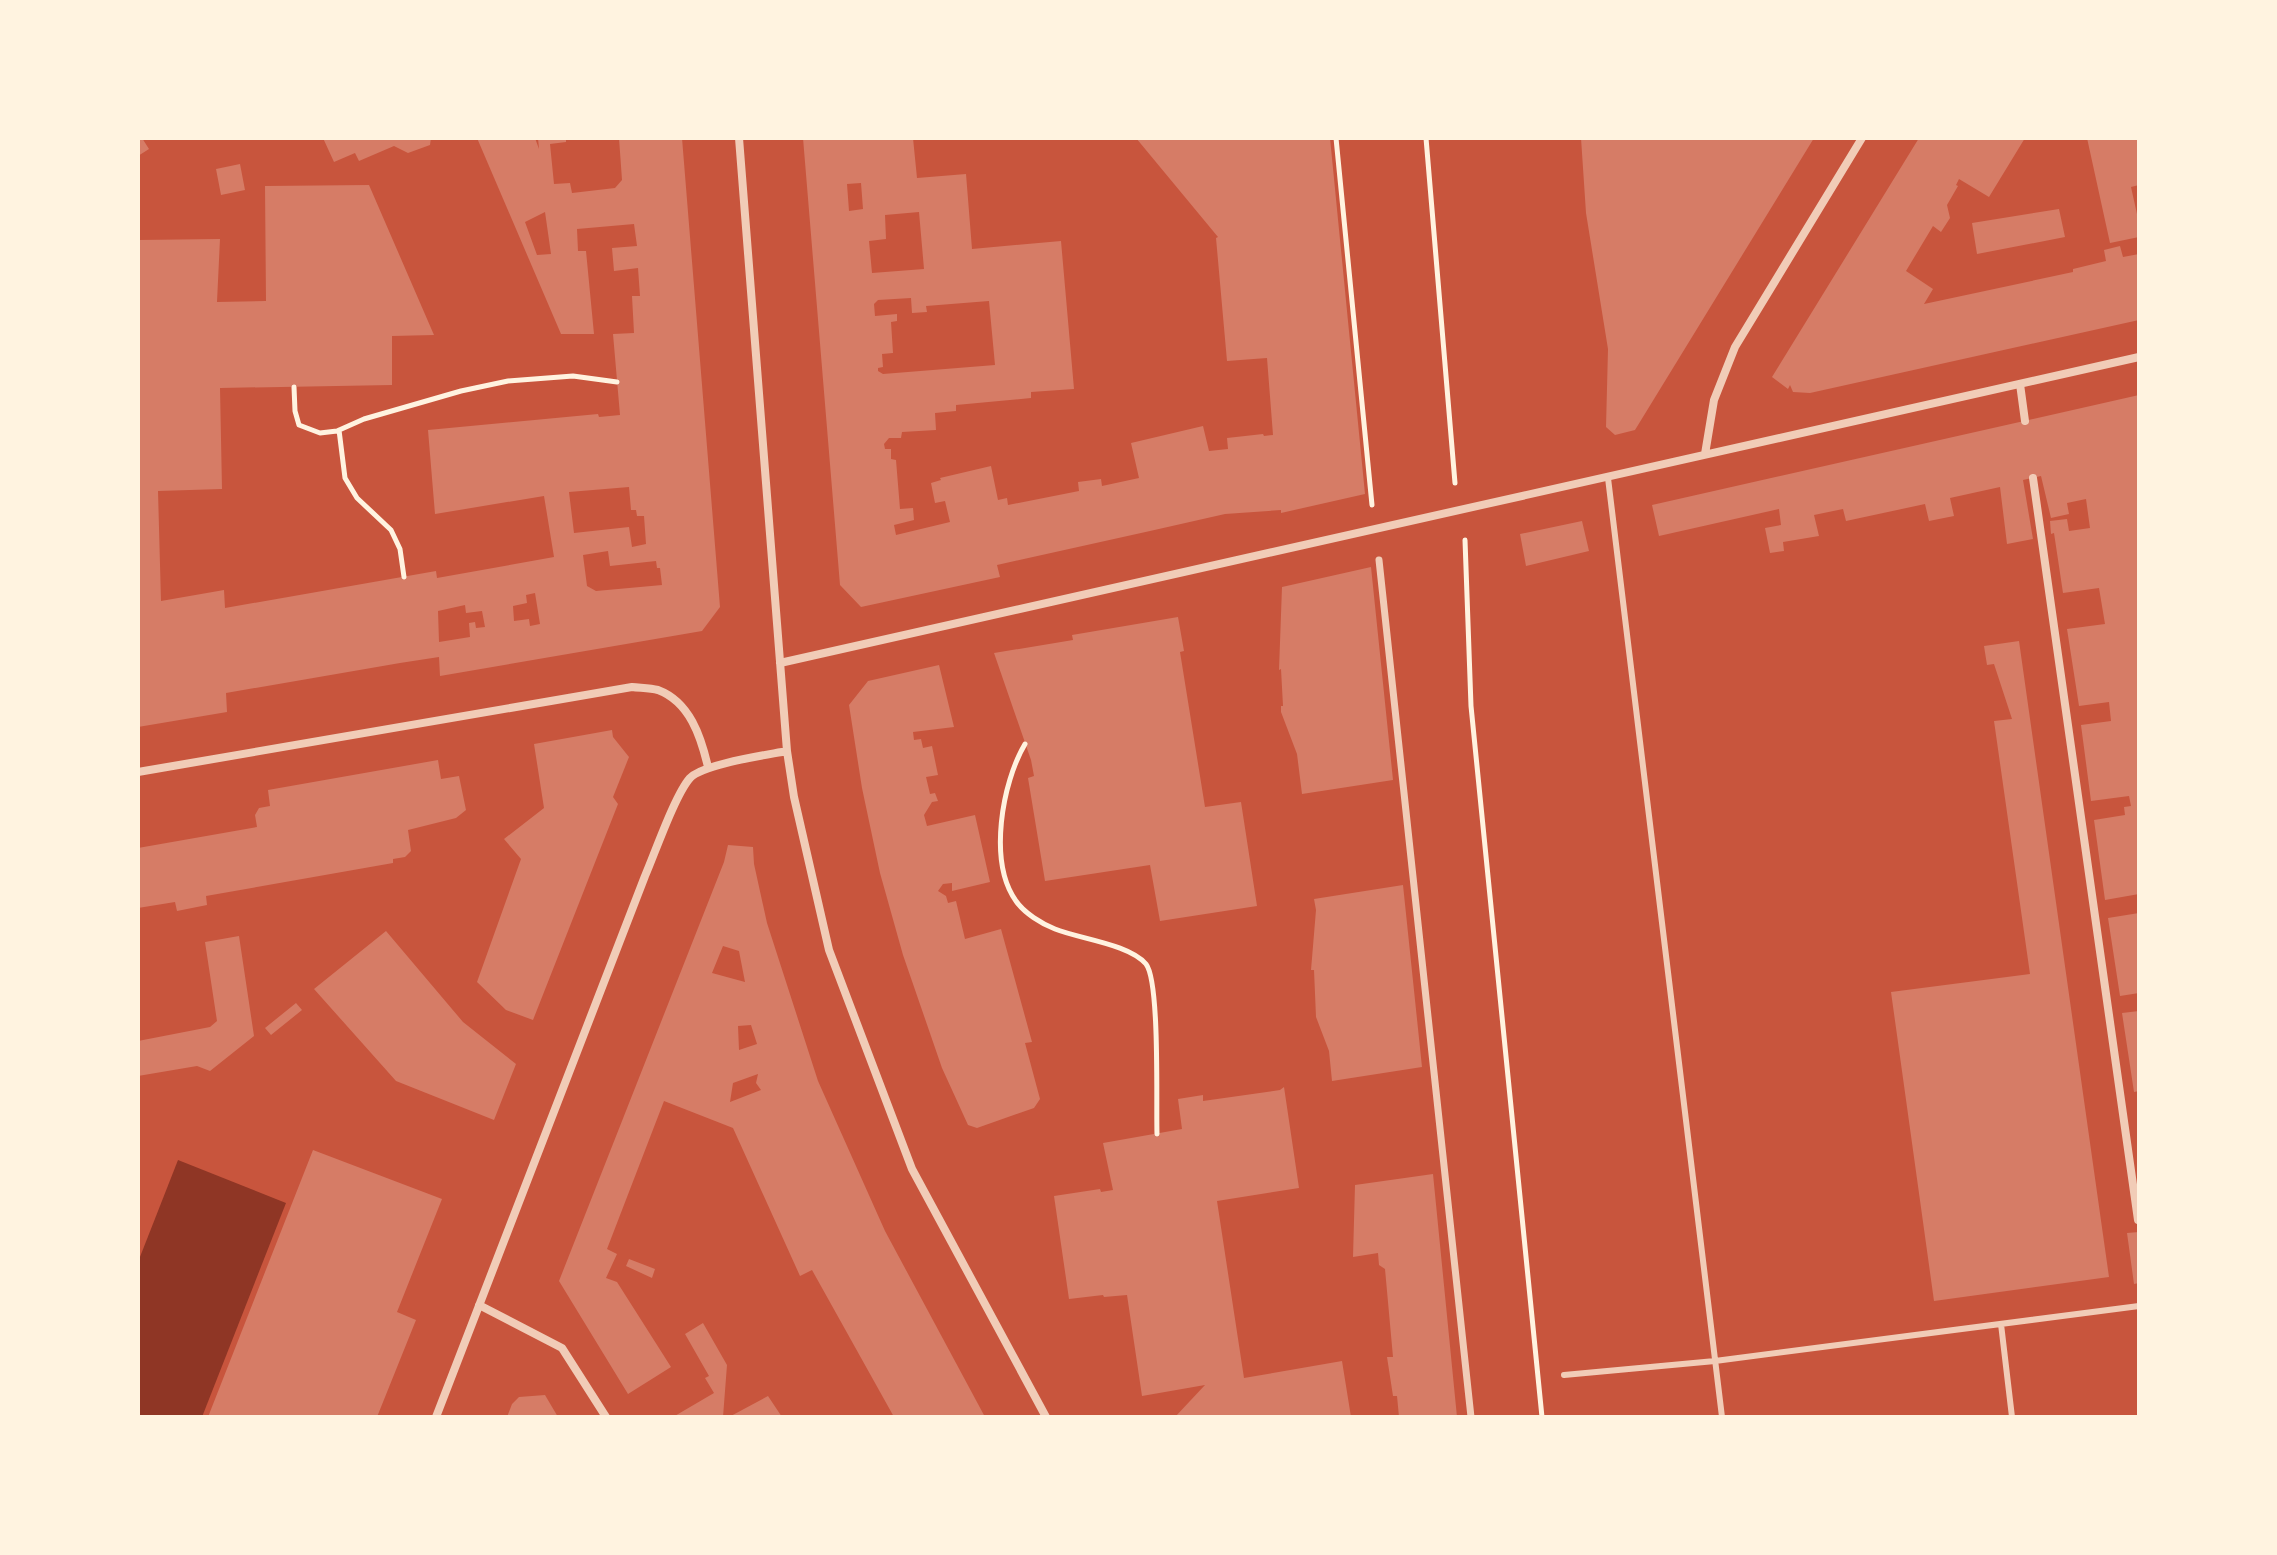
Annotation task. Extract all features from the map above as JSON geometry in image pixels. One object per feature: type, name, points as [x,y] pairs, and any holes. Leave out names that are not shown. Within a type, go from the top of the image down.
[{"type":"street","points":[[739,138],[787,751],[794,797],[829,950],[912,1169],[1046,1417]]},
{"type":"street","points":[[1705,454],[1714,400],[1735,347],[1862,138]]},
{"type":"street","points":[[780,663],[2139,357]]},
{"type":"street","points":[[2020,384],[2025,421]]},
{"type":"street","points":[[2033,478],[2138,1220]]},
{"type":"street","points":[[1379,560],[1471,1417]]},
{"type":"street","points":[[138,772],[632,687],[657,690],[683,706],[703,748],[708,767]]},
{"type":"street","points":[[436,1417],[645,876],[691,777],[708,767],[787,751]]},
{"type":"street","points":[[479,1305],[562,1348],[606,1417]]},
{"type":"lane","points":[[1608,478],[1722,1417]]},
{"type":"lane","points":[[1564,1375],[1715,1361],[2139,1306]]},
{"type":"lane","points":[[2001,1324],[2012,1417]]},
{"type":"path","points":[[1336,138],[1371,518]]},
{"type":"path","points":[[1426,138],[1455,483]]},
{"type":"path","points":[[294,387],[299,425],[320,433],[339,430],[364,419],[461,391],[508,381],[573,376],[617,382]]},
{"type":"path","points":[[339,430],[345,478],[357,498],[391,530],[400,549],[404,577]]},
{"type":"path","points":[[1465,540],[1471,706],[1542,1417]]},
{"type":"path","points":[[1025,744],[1012,771],[1002,827],[1002,860],[1010,891],[1018,904],[1042,923],[1124,951],[1137,957],[1148,968],[1156,1029],[1157,1134]]},
{"type":"shaded area","points":[[178,1160],[286,1203],[202,1417],[138,1417],[138,1262]]},
{"type":"building","points":[[138,138],[142,138],[149,149],[138,156]]},
{"type":"building","points":[[323,138],[431,138],[430,145],[408,153],[394,146],[359,161],[355,153],[334,162]]},
{"type":"building","points":[[477,138],[535,138],[539,149],[538,138],[566,138],[566,142],[550,144],[554,184],[570,183],[572,193],[615,188],[622,180],[619,138],[682,138],[720,607],[702,631],[440,676],[439,657],[400,663],[226,693],[227,712],[138,727],[138,240],[220,239],[217,302],[266,301],[265,186],[369,185],[434,335],[392,336],[392,385],[220,388],[222,489],[158,491],[161,601],[224,590],[225,608],[436,571],[437,578],[554,557],[544,496],[435,514],[428,430],[598,414],[599,417],[620,415],[613,334],[634,333],[632,296],[640,296],[638,268],[614,271],[612,248],[637,246],[634,224],[577,229],[578,251],[586,251],[594,334],[561,334]],"holes":[[[545,212],[551,254],[537,255],[525,222]],[[629,487],[631,510],[636,510],[637,516],[644,516],[646,544],[632,547],[629,527],[574,533],[569,492]],[[608,551],[610,566],[656,561],[662,585],[596,591],[587,586],[583,555]],[[535,593],[540,624],[530,626],[529,619],[514,621],[513,606],[527,603],[526,595]],[[465,605],[466,613],[482,611],[485,627],[476,628],[475,622],[469,623],[470,637],[439,642],[438,611]]]},
{"type":"building","points":[[803,138],[913,138],[917,178],[966,174],[972,249],[1061,241],[1074,389],[1031,392],[1031,398],[956,405],[956,411],[935,413],[936,430],[902,432],[901,438],[889,438],[884,444],[885,449],[891,449],[891,459],[896,460],[900,509],[913,508],[914,520],[894,525],[896,535],[950,522],[945,501],[935,503],[931,483],[940,478],[991,466],[998,500],[1007,498],[1008,505],[1079,491],[1078,482],[1101,479],[1102,486],[1139,478],[1131,443],[1203,426],[1209,451],[1228,449],[1227,438],[1273,435],[1267,358],[1227,361],[1218,237],[1136,138],[1330,138],[1365,494],[1281,513],[1281,510],[1225,514],[997,565],[1000,577],[861,607],[840,585]],"holes":[[[861,183],[863,209],[849,211],[847,184]],[[919,212],[924,269],[872,273],[869,241],[886,239],[885,215]],[[911,298],[912,313],[927,312],[926,306],[989,301],[995,365],[883,374],[878,368],[883,367],[882,354],[893,353],[891,322],[897,321],[897,314],[875,316],[874,304],[878,300]]]},
{"type":"building","points":[[1581,138],[1814,138],[1635,430],[1615,435],[1606,427],[1608,349],[1586,213]]},
{"type":"building","points":[[1919,138],[2025,138],[1989,197],[1959,179],[1947,205],[1950,218],[1941,232],[1933,226],[1906,271],[1933,289],[1924,304],[2073,272],[2073,269],[2106,261],[2104,250],[2120,246],[2123,257],[2139,254],[2139,320],[1810,393],[1793,392],[1790,385],[1788,389],[1772,377]]},
{"type":"building","points":[[2087,138],[2139,138],[2139,185],[2131,187],[2139,237],[2110,243]]},
{"type":"building","points":[[240,164],[245,190],[221,195],[216,169]]},
{"type":"building","points":[[2059,209],[2065,237],[1977,254],[1972,223]]},
{"type":"building","points":[[2139,395],[2139,894],[2105,900],[2094,820],[2125,815],[2124,807],[2131,806],[2129,796],[2091,801],[2081,725],[2111,721],[2109,702],[2079,706],[2067,629],[2105,624],[2099,588],[2063,593],[2050,521],[2067,519],[2069,531],[2090,528],[2086,499],[2067,503],[2069,514],[2051,518],[2041,476],[2023,480],[2033,539],[2007,544],[2000,487],[1950,498],[1954,516],[1929,521],[1925,504],[1846,521],[1843,509],[1814,515],[1819,536],[1783,542],[1784,551],[1770,553],[1765,528],[1781,525],[1779,509],[1659,536],[1652,505]]},
{"type":"building","points":[[1582,521],[1589,551],[1526,566],[1520,534]]},
{"type":"building","points":[[1371,567],[1393,780],[1302,794],[1297,754],[1281,712],[1282,587]]},
{"type":"building","points":[[1178,617],[1184,651],[1180,652],[1205,807],[1241,802],[1257,906],[1160,921],[1150,865],[1045,881],[1028,778],[1034,776],[1031,760],[994,653],[1073,640],[1072,635]]},
{"type":"building","points":[[2019,641],[2109,1277],[1934,1301],[1891,992],[2030,974],[1994,721],[2012,719],[1994,664],[1987,665],[1984,646]]},
{"type":"building","points":[[939,665],[954,727],[913,732],[914,740],[921,739],[923,748],[932,746],[938,775],[926,777],[930,794],[935,793],[938,801],[932,802],[924,815],[927,826],[975,815],[990,882],[952,891],[952,883],[943,884],[938,891],[946,896],[948,903],[956,901],[965,939],[1001,929],[1032,1042],[1025,1043],[1040,1099],[1034,1108],[977,1128],[968,1125],[942,1068],[903,955],[880,873],[849,705],[868,681]]},
{"type":"building","points":[[612,730],[613,737],[629,757],[613,797],[618,804],[533,1020],[506,1010],[477,982],[521,859],[504,839],[544,808],[534,744]]},
{"type":"building","points":[[438,760],[441,779],[459,776],[466,810],[456,818],[408,830],[411,851],[405,857],[393,859],[393,863],[206,896],[207,905],[177,911],[175,902],[138,908],[138,848],[257,827],[255,815],[259,808],[270,806],[268,790]]},
{"type":"building","points":[[728,845],[753,847],[767,923],[818,1081],[885,1231],[985,1417],[894,1417],[812,1270],[800,1276],[733,1128],[664,1101],[607,1249],[617,1254],[606,1278],[617,1282],[671,1367],[628,1394],[559,1281],[724,862]],"holes":[[[723,946],[739,951],[745,982],[712,973]],[[751,1025],[757,1044],[739,1050],[738,1026]],[[758,1074],[756,1083],[761,1090],[730,1102],[733,1083]]]},
{"type":"building","points":[[1403,885],[1422,1067],[1332,1081],[1329,1051],[1316,1017],[1314,970],[1311,970],[1316,910],[1314,899]]},
{"type":"building","points":[[2139,913],[2139,993],[2120,996],[2108,918]]},
{"type":"building","points":[[386,931],[463,1022],[516,1064],[494,1120],[396,1081],[314,989]]},
{"type":"building","points":[[239,936],[254,1036],[210,1071],[197,1066],[138,1076],[138,1041],[210,1027],[217,1021],[205,942]]},
{"type":"building","points":[[296,1003],[302,1010],[271,1035],[265,1028]]},
{"type":"building","points":[[2139,1011],[2139,1091],[2134,1092],[2122,1013]]},
{"type":"building","points":[[1284,1087],[1299,1188],[1217,1201],[1244,1378],[1342,1361],[1351,1417],[1175,1417],[1205,1385],[1142,1396],[1127,1295],[1069,1299],[1054,1196],[1113,1190],[1103,1143],[1182,1129],[1178,1099],[1203,1095],[1203,1101]]},
{"type":"building","points":[[313,1150],[442,1199],[397,1312],[416,1320],[377,1417],[208,1417]]},
{"type":"building","points":[[1433,1174],[1457,1417],[1399,1417],[1387,1357],[1393,1357],[1385,1269],[1379,1265],[1378,1253],[1353,1257],[1355,1185]]},
{"type":"building","points":[[2139,1232],[2139,1283],[2134,1284],[2127,1233]]},
{"type":"building","points":[[629,1259],[655,1269],[652,1278],[626,1266]]},
{"type":"building","points":[[703,1323],[727,1365],[723,1417],[673,1417],[714,1393],[705,1378],[709,1376],[685,1334]]},
{"type":"building","points":[[545,1395],[558,1417],[507,1417],[512,1404],[519,1397]]},
{"type":"building","points":[[768,1396],[782,1417],[729,1417]]}]
